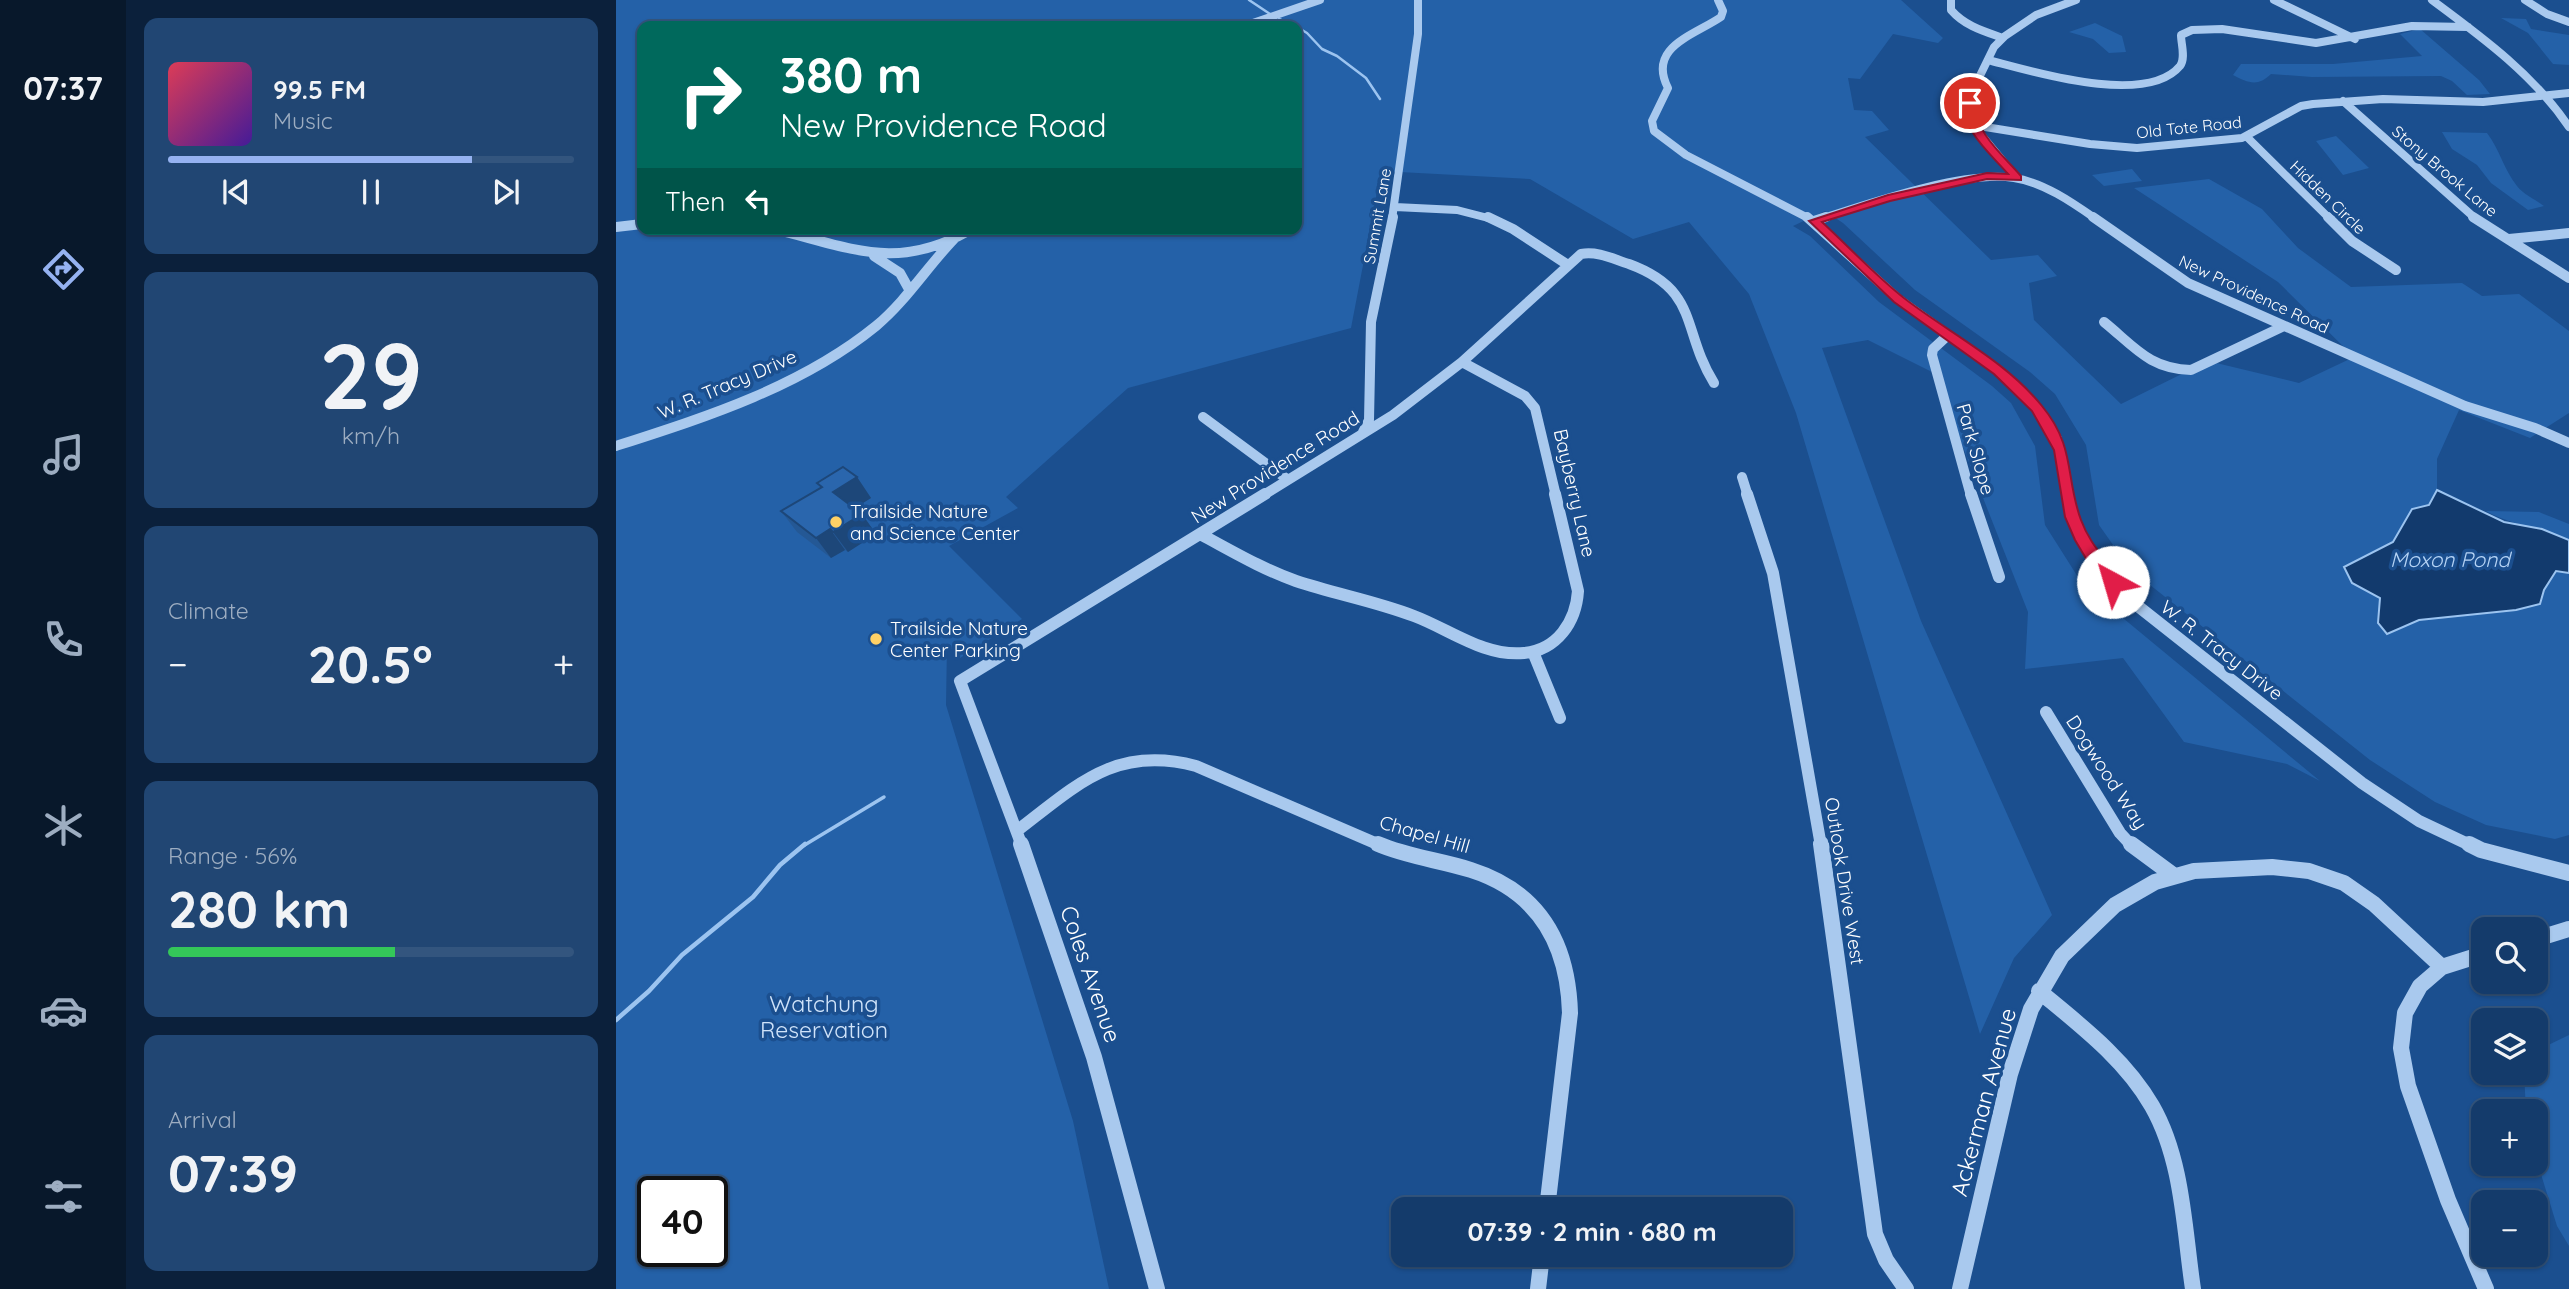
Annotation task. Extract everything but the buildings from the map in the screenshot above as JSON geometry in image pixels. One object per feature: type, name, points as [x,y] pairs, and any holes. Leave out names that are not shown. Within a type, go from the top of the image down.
[{"type":"street","points":[[1259,21],[1320,0]]},
{"type":"street","name":"Summit Lane","points":[[1360,435],[1369,420],[1371,322],[1395,207],[1418,34],[1418,0]]},
{"type":"street","name":"W. R. Tracy Drive","points":[[1718,0],[1723,11],[1721,17],[1676,45],[1665,56],[1661,71],[1668,88],[1654,115],[1654,131],[1669,145],[1686,155],[1814,221],[1898,299],[2007,379],[2044,416],[2060,450],[2072,517],[2082,540],[2096,563],[2134,603],[2362,783],[2419,821],[2481,850],[2569,873]]},
{"type":"street","points":[[1951,0],[1953,13],[1962,21],[2003,38]]},
{"type":"street","points":[[2017,178],[1973,124],[1969,106],[1987,60],[2003,38],[2036,15],[2076,0]]},
{"type":"street","points":[[2274,0],[2355,39]]},
{"type":"street","points":[[2432,0],[2468,27],[2544,95],[2561,113],[2569,127]]},
{"type":"street","points":[[2525,0],[2547,14],[2569,22]]},
{"type":"street","points":[[1987,60],[2085,82],[2128,85],[2160,78],[2175,71],[2183,62],[2180,38],[2184,32],[2193,29],[2213,28],[2304,43],[2330,44],[2408,26],[2468,27]]},
{"type":"street","name":"Old Tote Road","points":[[1973,124],[2124,148],[2247,137],[2301,106],[2383,99],[2483,102],[2569,93]]},
{"type":"street","name":"Stony Brook Lane","points":[[2343,101],[2471,216],[2569,278]]},
{"type":"street","name":"Hidden Circle","points":[[2247,137],[2352,241],[2396,270]]},
{"type":"street","name":"New Providence Road","points":[[1814,221],[1888,198],[1987,176],[2017,178],[2077,206],[2178,277],[2465,406],[2535,428],[2569,443]]},
{"type":"street","points":[[1395,207],[1458,210],[1485,216],[1568,265]]},
{"type":"street","points":[[616,227],[637,225]]},
{"type":"street","points":[[2509,239],[2569,233]]},
{"type":"street","name":"W. R. Tracy Drive","points":[[796,235],[867,253],[900,273],[909,291]]},
{"type":"street","name":"W. R. Tracy Drive","points":[[867,253],[911,251],[961,235]]},
{"type":"street","name":"W. R. Tracy Drive","points":[[616,446],[735,403],[807,370],[876,325],[954,239]]},
{"type":"street","name":"New Providence Road","points":[[960,681],[1414,400],[1462,362],[1584,253],[1632,265],[1660,277],[1672,286],[1681,299],[1714,383]]},
{"type":"street","points":[[2104,322],[2146,360],[2162,367],[2183,371],[2191,370],[2284,326]]},
{"type":"street","name":"Park Slope","points":[[1947,336],[1933,349],[1932,355],[1962,468],[1998,577]]},
{"type":"street","name":"Bayberry Lane","points":[[1462,362],[1525,396],[1535,408],[1576,581],[1578,602],[1572,621],[1561,636],[1533,652]]},
{"type":"street","points":[[1203,417],[1287,479]]},
{"type":"street","name":"Outlook Drive West","points":[[1742,477],[1773,573],[1794,682],[1824,863],[1875,1234],[1885,1260],[1906,1289]]},
{"type":"street","points":[[1200,534],[1282,575],[1388,606],[1495,650],[1506,653],[1533,652],[1560,718]]},
{"type":"street","name":"Coles Avenue","points":[[960,681],[1018,830],[1100,1069],[1118,1129],[1157,1289]]},
{"type":"street","name":"Dogwood Way","points":[[2046,712],[2120,833],[2136,850],[2174,875]]},
{"type":"street","name":"Chapel Hill","points":[[1018,830],[1098,772],[1126,761],[1163,757],[1196,766],[1396,852],[1476,871],[1514,890],[1531,904],[1549,926],[1562,953],[1570,982],[1570,1013],[1548,1197]]},
{"type":"street","name":"Ackerman Avenue","points":[[1960,1289],[2016,1048],[2039,991],[2060,957],[2085,929],[2125,901],[2174,875],[2206,869],[2267,866],[2294,868],[2326,876],[2373,902],[2442,967]]},
{"type":"street","points":[[2548,935],[2569,929]]},
{"type":"street","points":[[2471,958],[2442,967],[2425,981],[2411,999],[2402,1027],[2401,1048],[2408,1086],[2448,1200],[2486,1289]]},
{"type":"street","points":[[2039,991],[2099,1043],[2127,1072],[2152,1107],[2165,1133],[2173,1167],[2193,1289]]},
{"type":"street","points":[[1538,1289],[1541,1267]]},
{"type":"green space","name":"Watchung Reservation","points":[[616,0],[1901,0],[1943,38],[1938,43],[1893,34],[1860,79],[1848,78],[1854,110],[1872,111],[1889,130],[1865,137],[1991,260],[2038,255],[2057,276],[2029,283],[2034,320],[2121,404],[2208,361],[2299,383],[2354,357],[2278,282],[2134,188],[2209,179],[2262,209],[2298,248],[2351,287],[2462,283],[2482,296],[2519,294],[2569,331],[2569,413],[2530,438],[2459,410],[2437,459],[2437,490],[2429,505],[2412,509],[2393,542],[2344,567],[2352,583],[2380,598],[2378,623],[2387,634],[2419,620],[2516,610],[2540,604],[2544,590],[2556,570],[2569,573],[2569,835],[2555,839],[2486,825],[2435,802],[2370,760],[2130,569],[2099,525],[2086,445],[2055,394],[2030,372],[1915,290],[1843,223],[1825,211],[1793,226],[1810,236],[1879,302],[2011,403],[2035,446],[2045,525],[2083,585],[2320,781],[2287,764],[2184,742],[2123,658],[2025,669],[2028,612],[1959,437],[1940,376],[1868,340],[1822,348],[1921,621],[2052,915],[2014,958],[1980,1034],[1796,413],[1749,294],[1689,222],[1633,239],[1530,179],[1381,171],[1351,328],[1128,388],[1006,497],[1018,508],[949,546],[1022,619],[960,658],[947,644],[946,705],[1073,1121],[1109,1289],[616,1289]]},
{"type":"green space","points":[[2501,18],[2526,19],[2531,29],[2569,35],[2569,65],[2553,64],[2528,33]]},
{"type":"green space","points":[[2095,23],[2122,36],[2126,52],[2109,53],[2093,39],[2069,32]]},
{"type":"green space","points":[[2420,29],[2479,80],[2490,94],[2467,95],[2452,81],[2441,76],[2312,77],[2271,74],[2262,81],[2253,82],[2233,75],[2241,64],[2333,64],[2422,56],[2400,34]]},
{"type":"green space","points":[[2442,132],[2487,133],[2517,186],[2544,206],[2528,210],[2491,183],[2477,165],[2452,149]]},
{"type":"green space","points":[[2336,136],[2369,168],[2343,175],[2316,141]]},
{"type":"green space","points":[[2132,169],[2142,181],[2104,186],[2092,175]]},
{"type":"green space","points":[[2486,511],[2539,512],[2569,524],[2569,540],[2506,520]]},
{"type":"green space","points":[[2569,1035],[2569,1246],[2557,1226],[2542,1176],[2548,1176],[2548,1099],[2525,1099],[2525,1085],[2548,1085],[2548,1045]]},
{"type":"water","name":"Moxon Pond","points":[[2437,490],[2504,522],[2542,529],[2569,540],[2569,573],[2556,571],[2544,590],[2540,604],[2516,610],[2419,620],[2387,634],[2378,623],[2380,598],[2352,583],[2344,567],[2393,542],[2412,509],[2429,505]]},
{"type":"waterway","points":[[1249,0],[1270,14]]},
{"type":"waterway","points":[[1279,19],[1284,21]]},
{"type":"waterway","points":[[1302,30],[1322,49],[1337,56],[1366,78],[1380,99]]},
{"type":"waterway","points":[[803,846],[884,797]]},
{"type":"waterway","points":[[616,1020],[649,991],[682,955],[753,897],[780,865],[805,844]]},
{"type":"place","name":"Trailside Nature and Science Center","points":[[836,522]]},
{"type":"place","name":"Trailside Nature Center Parking","points":[[876,639]]},
{"type":"route","points":[[1970,103],[1970,117],[1976,130],[2017,178],[1987,176],[1888,198],[1814,221],[1851,252],[1898,299],[1998,371],[2044,416],[2057,439],[2072,517],[2096,563],[2113,582]]}]
